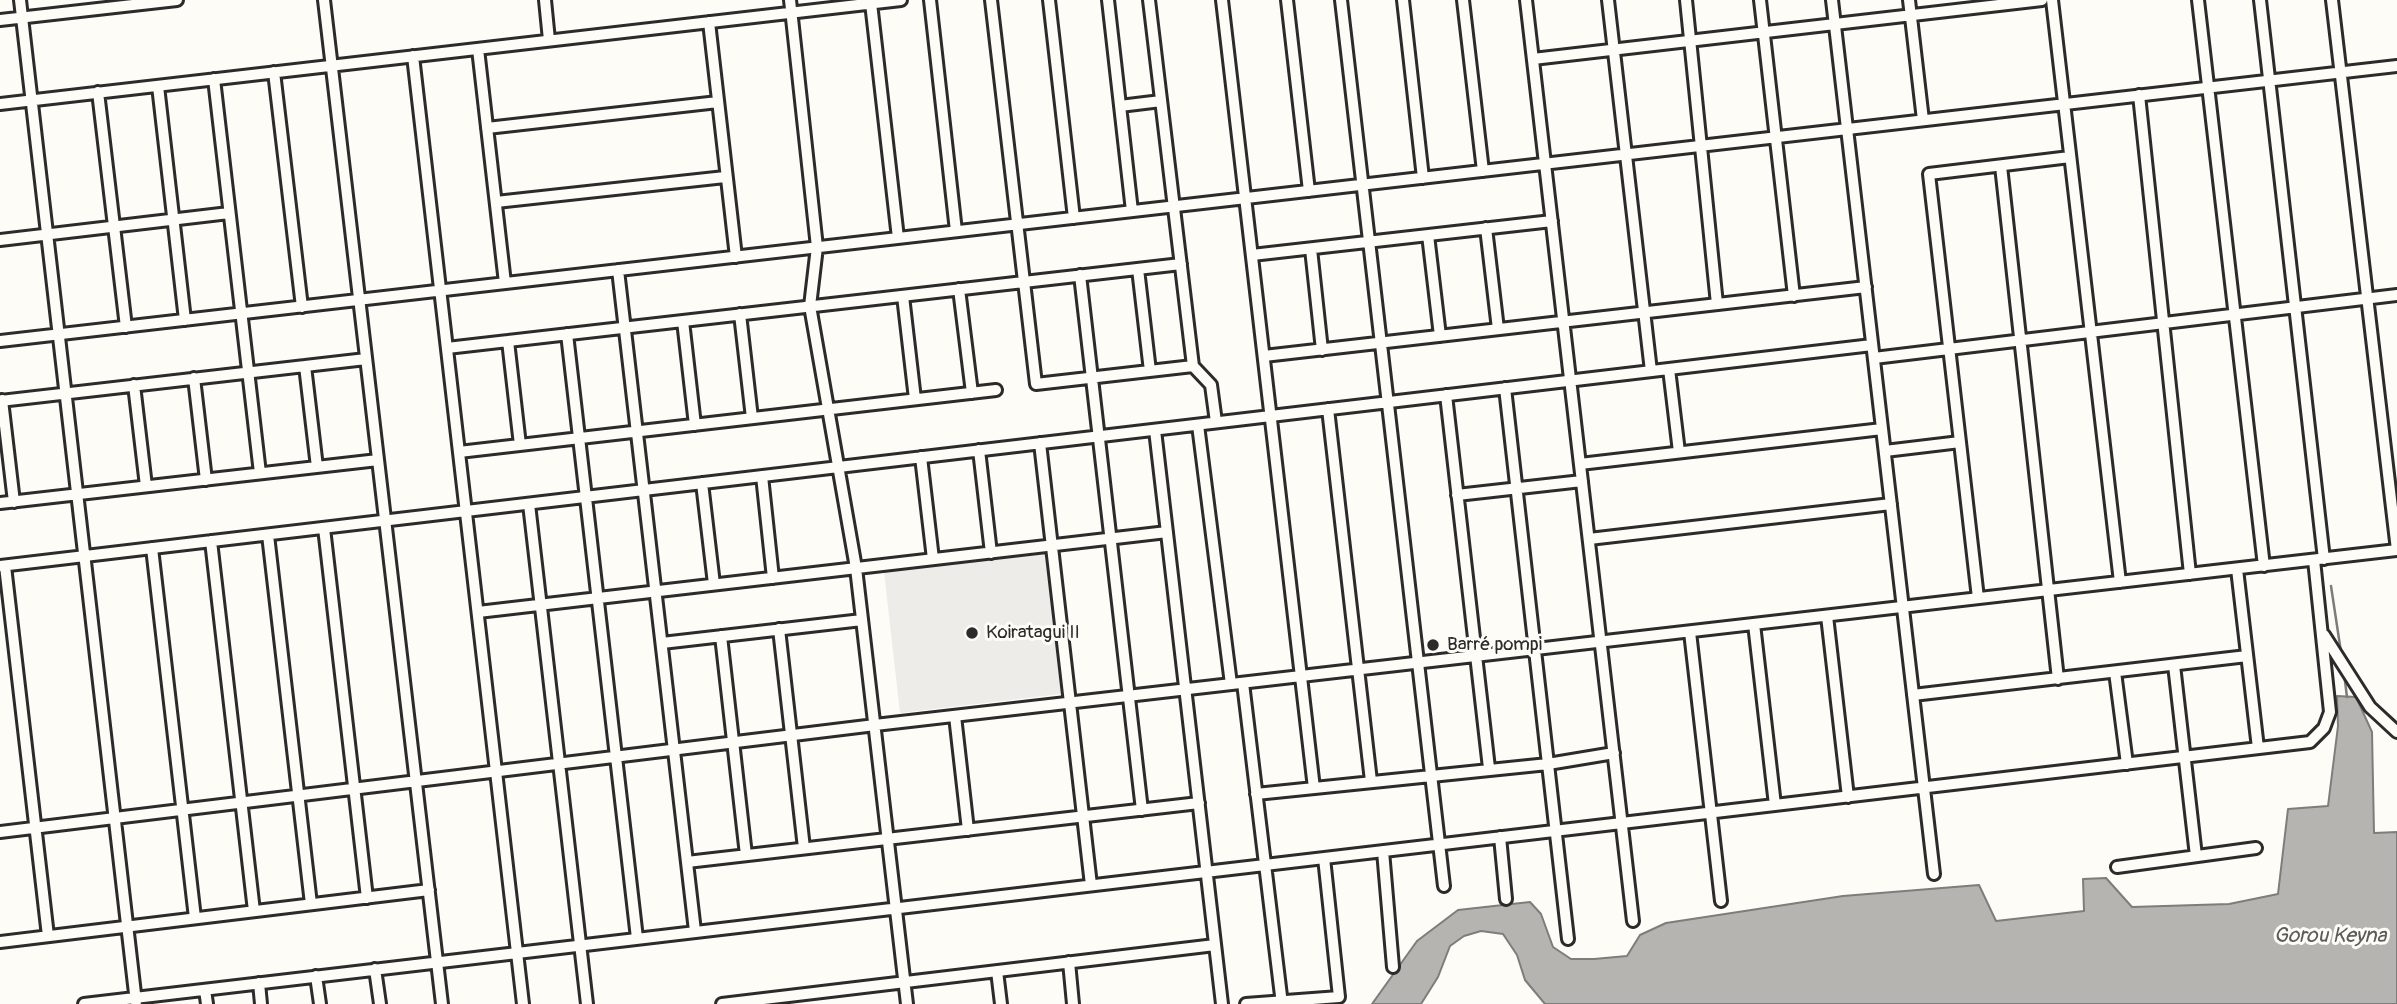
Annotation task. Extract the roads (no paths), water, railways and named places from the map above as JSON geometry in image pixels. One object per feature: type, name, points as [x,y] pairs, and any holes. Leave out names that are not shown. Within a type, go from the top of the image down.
[{"type":"street","points":[[20,0],[136,1001]]},
{"type":"street","points":[[0,20],[177,0]]},
{"type":"street","points":[[324,0],[442,1004]]},
{"type":"street","points":[[545,0],[550,40]]},
{"type":"street","points":[[790,0],[817,247],[810,306],[828,410],[841,466],[856,568],[907,1004]]},
{"type":"street","points":[[0,104],[901,0]]},
{"type":"street","points":[[930,0],[956,231]]},
{"type":"street","points":[[991,0],[1036,384],[1193,366]]},
{"type":"street","points":[[1049,0],[1074,218]]},
{"type":"street","points":[[1108,0],[1132,211]]},
{"type":"street","points":[[1149,0],[1193,366],[1211,385],[1216,422]]},
{"type":"street","points":[[1222,0],[1314,788]]},
{"type":"street","points":[[1287,0],[1309,191]]},
{"type":"street","points":[[1341,0],[1444,886]]},
{"type":"street","points":[[1403,0],[1423,177]]},
{"type":"street","points":[[1463,0],[1483,171]]},
{"type":"street","points":[[1526,0],[1633,920]]},
{"type":"street","points":[[1608,0],[1651,371]]},
{"type":"street","points":[[1686,0],[1717,304]]},
{"type":"street","points":[[1760,0],[1794,296]]},
{"type":"street","points":[[1832,0],[1934,874]]},
{"type":"street","points":[[1909,0],[1923,120]]},
{"type":"street","points":[[1533,59],[1910,16],[1985,3],[2042,0]]},
{"type":"street","points":[[2052,0],[2120,582]]},
{"type":"street","points":[[2198,0],[2264,566]]},
{"type":"street","points":[[84,1004],[136,1001],[316,976],[2310,742],[2324,728],[2330,712],[2322,632],[2319,559],[2295,307],[2260,0]]},
{"type":"street","points":[[0,832],[875,725],[2397,550],[2332,0]]},
{"type":"street","points":[[871,4],[898,238]]},
{"type":"street","points":[[709,22],[736,257]]},
{"type":"street","points":[[478,49],[505,283]]},
{"type":"street","points":[[413,56],[523,1004]]},
{"type":"street","points":[[0,341],[2397,66]]},
{"type":"street","points":[[274,72],[302,307]]},
{"type":"street","points":[[214,79],[260,473]]},
{"type":"street","points":[[158,86],[185,320]]},
{"type":"street","points":[[98,92],[126,327]]},
{"type":"street","points":[[2139,95],[2190,574]]},
{"type":"street","points":[[487,128],[718,102]]},
{"type":"street","points":[[1120,106],[1161,102]]},
{"type":"street","points":[[1978,598],[1929,174],[2070,157]]},
{"type":"street","points":[[2001,166],[2058,678]]},
{"type":"street","points":[[496,202],[725,177]]},
{"type":"street","points":[[0,240],[229,214]]},
{"type":"street","points":[[1252,255],[1552,221]]},
{"type":"street","points":[[1486,228],[1498,330]]},
{"type":"street","points":[[1428,235],[1440,336]]},
{"type":"street","points":[[1311,248],[1322,350]]},
{"type":"street","points":[[447,348],[1181,264]]},
{"type":"street","points":[[1138,268],[1150,371]]},
{"type":"street","points":[[618,270],[695,931]]},
{"type":"street","points":[[1080,275],[1142,810]]},
{"type":"street","points":[[1264,356],[1866,287]]},
{"type":"street","points":[[959,289],[971,393]]},
{"type":"street","points":[[1874,358],[2397,295]]},
{"type":"street","points":[[903,296],[915,399]]},
{"type":"street","points":[[740,314],[752,418]]},
{"type":"street","points":[[683,321],[695,425]]},
{"type":"street","points":[[567,334],[637,938]]},
{"type":"street","points":[[508,341],[520,445]]},
{"type":"street","points":[[48,936],[3,566],[1872,345]]},
{"type":"street","points":[[14,502],[1,400],[366,359]]},
{"type":"street","points":[[305,366],[317,467]]},
{"type":"street","points":[[1669,369],[1679,452]]},
{"type":"street","points":[[194,378],[206,480]]},
{"type":"street","points":[[134,385],[146,486]]},
{"type":"street","points":[[1505,388],[1568,939]]},
{"type":"street","points":[[459,452],[996,390]]},
{"type":"street","points":[[1446,395],[1489,768]]},
{"type":"street","points":[[1328,409],[1371,781]]},
{"type":"street","points":[[1198,425],[1256,794],[1282,1003]]},
{"type":"street","points":[[1580,464],[1882,429]]},
{"type":"street","points":[[1155,430],[1222,1004]]},
{"type":"street","points":[[1885,450],[1960,442]]},
{"type":"street","points":[[1040,443],[1091,885]]},
{"type":"street","points":[[979,450],[991,553]]},
{"type":"street","points":[[921,457],[933,559]]},
{"type":"street","points":[[0,503],[378,460]]},
{"type":"street","points":[[762,476],[774,578]]},
{"type":"street","points":[[1457,495],[1582,481]]},
{"type":"street","points":[[702,483],[714,584]]},
{"type":"street","points":[[529,504],[587,1004]]},
{"type":"street","points":[[1589,539],[1891,504]]},
{"type":"street","points":[[324,528],[366,898]]},
{"type":"street","points":[[478,612],[1167,532]]},
{"type":"street","points":[[268,535],[311,904]]},
{"type":"street","points":[[211,541],[254,911]]},
{"type":"street","points":[[152,548],[195,918]]},
{"type":"street","points":[[2237,569],[2258,748]]},
{"type":"street","points":[[1827,616],[1848,796]]},
{"type":"street","points":[[662,643],[862,620]]},
{"type":"street","points":[[1754,624],[1775,805]]},
{"type":"street","points":[[779,629],[804,848]]},
{"type":"street","points":[[1689,632],[1721,901]]},
{"type":"street","points":[[2322,632],[2370,707],[2397,732]]},
{"type":"street","points":[[721,636],[746,855]]},
{"type":"street","points":[[1913,695],[2247,656]]},
{"type":"street","points":[[2174,665],[2196,856]]},
{"type":"street","points":[[2115,672],[2127,764]]},
{"type":"street","points":[[954,716],[968,830]]},
{"type":"street","points":[[1256,794],[1548,764],[1614,753]]},
{"type":"street","points":[[687,862],[1199,803]]},
{"type":"street","points":[[1500,837],[1506,899]]},
{"type":"street","points":[[2117,867],[2256,848]]},
{"type":"street","points":[[1383,851],[1393,967]]},
{"type":"street","points":[[1246,1004],[1339,997],[1324,858]]},
{"type":"street","points":[[0,942],[429,890]]},
{"type":"street","points":[[722,1004],[822,998],[905,982],[1215,945]]},
{"type":"street","points":[[1069,962],[1073,1004]]},
{"type":"street","points":[[375,970],[380,1004]]},
{"type":"street","points":[[997,971],[1001,1004]]},
{"type":"street","points":[[316,976],[320,1004]]},
{"type":"street","points":[[259,983],[261,1004]]},
{"type":"street","points":[[205,990],[207,1004]]},
{"type":"water","name":"Gorou Keyna","points":[[2337,696],[2356,697],[2372,732],[2374,833],[2397,832],[2397,1004],[1545,1004],[1525,980],[1517,955],[1503,934],[1481,931],[1464,936],[1450,946],[1438,977],[1421,1004],[1372,1004],[1417,941],[1458,910],[1530,902],[1541,914],[1553,947],[1571,959],[1594,959],[1627,956],[1640,935],[1666,923],[1843,896],[1979,885],[1996,921],[2084,911],[2083,879],[2106,878],[2132,907],[2229,904],[2278,894],[2288,809],[2328,806],[2338,726]]},
{"type":"waterway","points":[[2331,586],[2341,652]]},
{"type":"waterway","points":[[2344,673],[2347,697]]},
{"type":"place","name":"Koiratagui II","points":[[972,633]]},
{"type":"place","name":"Barré pompi","points":[[1433,645]]}]
